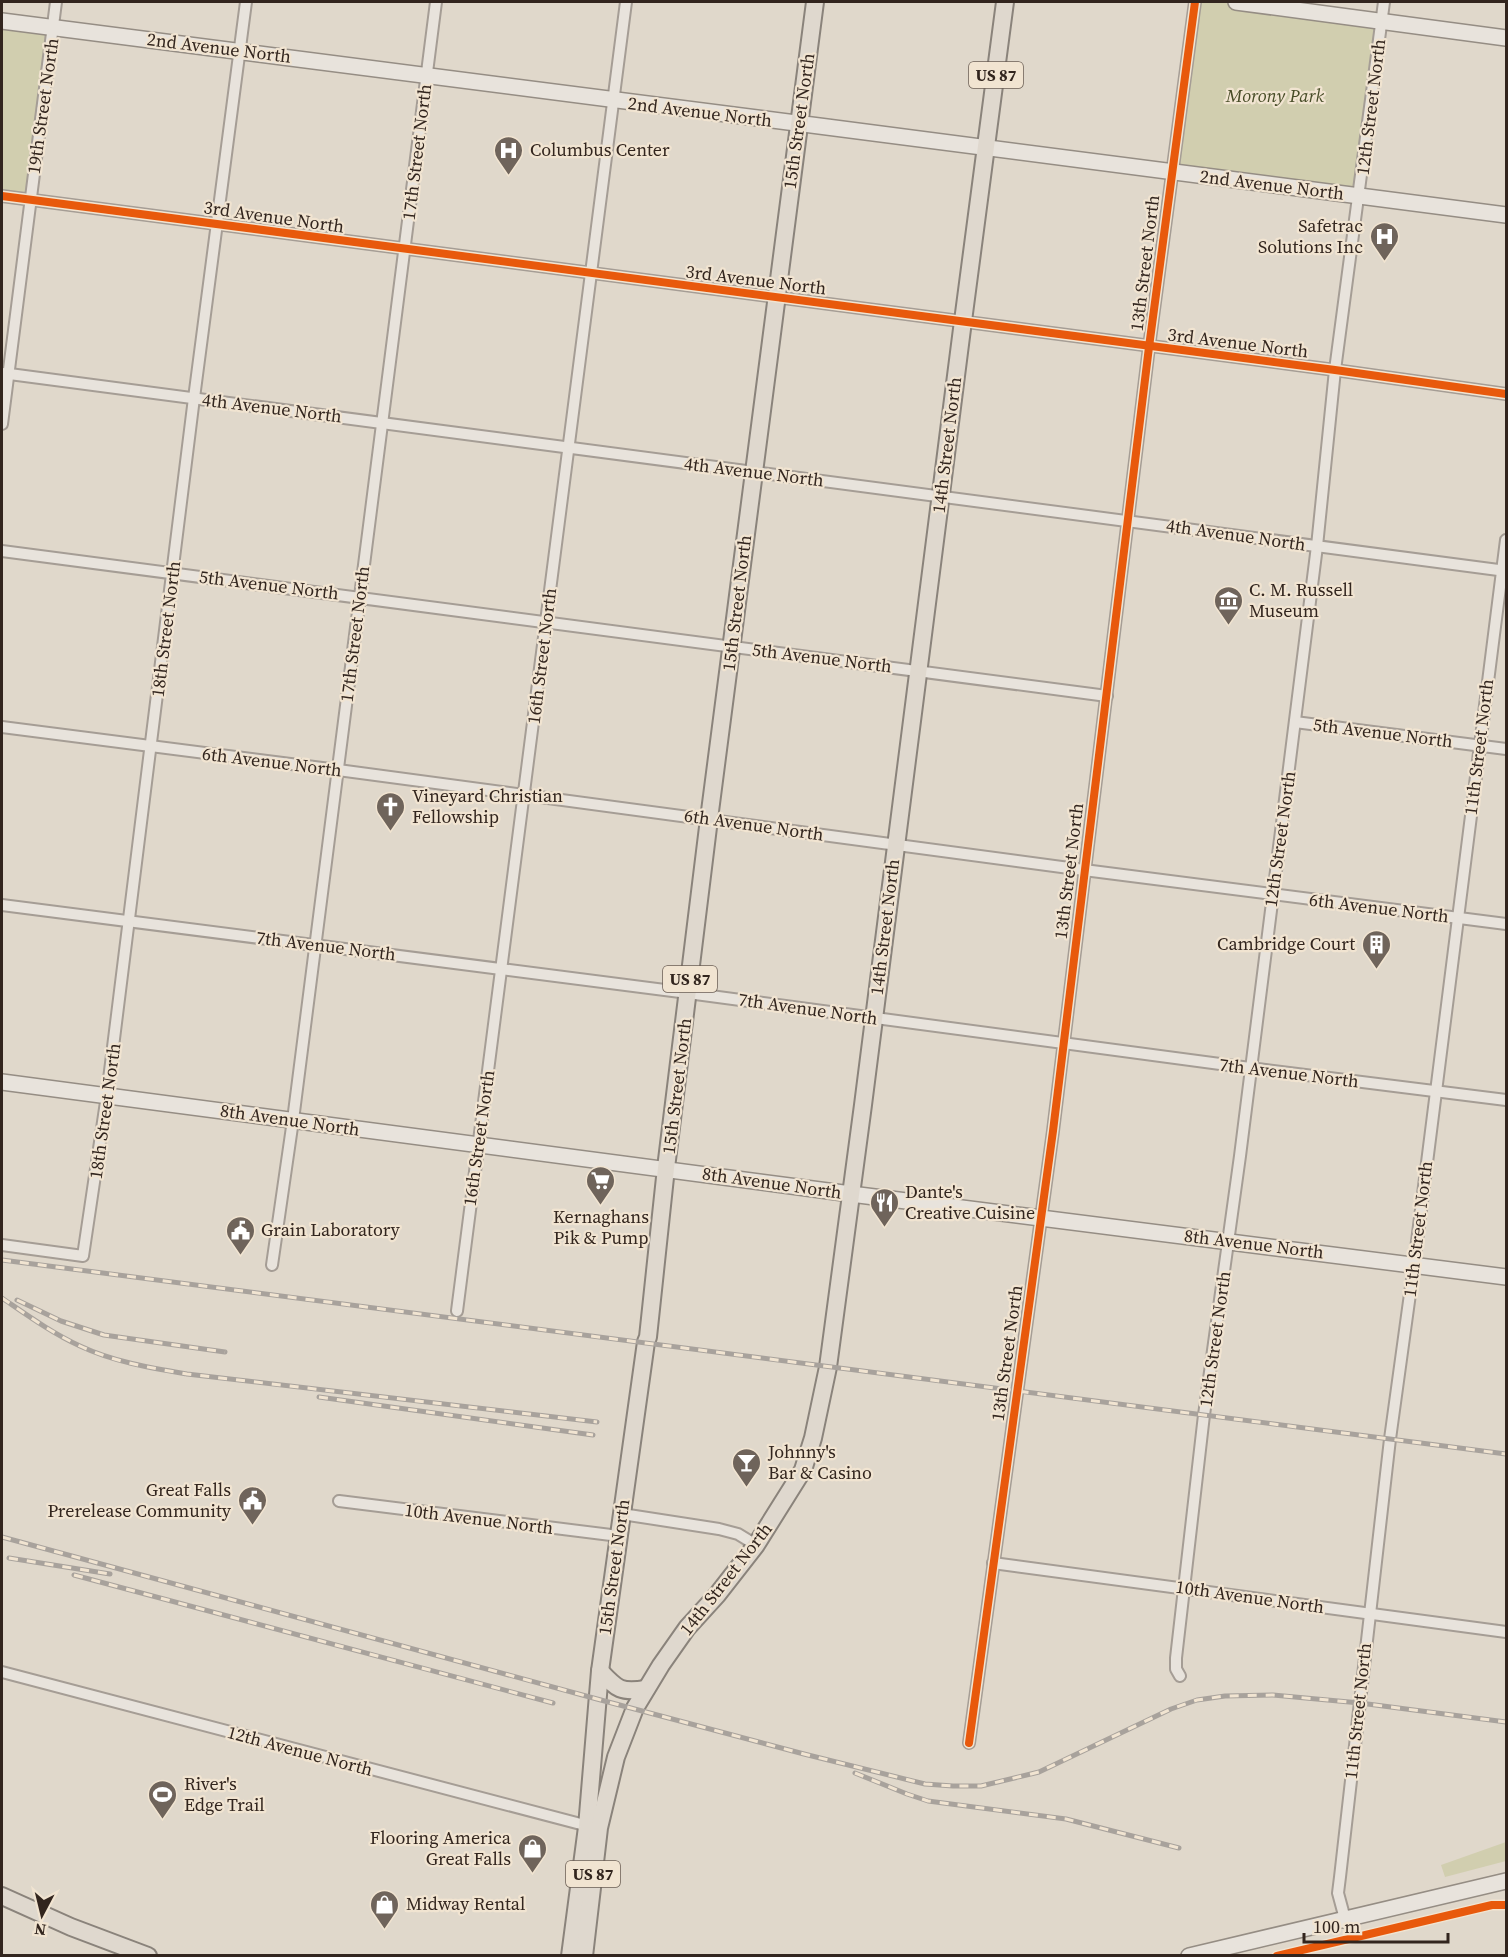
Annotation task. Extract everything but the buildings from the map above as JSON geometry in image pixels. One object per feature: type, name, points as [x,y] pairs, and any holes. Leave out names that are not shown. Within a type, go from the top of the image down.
[{"type":"main road","name":"15th Street North","points":[[584,1956],[600,1671],[648,1337],[666,1168],[709,819],[815,2]]},
{"type":"main road","name":"14th Street North","points":[[606,1794],[616,1757],[635,1708],[646,1689],[687,1628],[717,1595],[756,1545],[803,1470],[813,1438],[828,1367],[1005,2]]},
{"type":"main road","points":[[1236,2],[1506,38]]},
{"type":"main road","name":"2nd Avenue North","points":[[2,21],[1506,215]]},
{"type":"main road","name":"8th Avenue North","points":[[2,1082],[851,1194],[1229,1240],[1506,1277]]},
{"type":"main road","points":[[600,1671],[616,1688],[629,1692],[646,1689]]},
{"type":"main road","name":"15th Street North","points":[[570,1956],[593,1827],[606,1794]]},
{"type":"main road","points":[[1189,1956],[1506,1881]]},
{"type":"main road","points":[[2,1896],[71,1927],[148,1956]]},
{"type":"street","name":"19th Street North","points":[[2,424],[4,374],[56,2]]},
{"type":"street","name":"18th Street North","points":[[2,1245],[83,1256],[130,922],[194,398],[246,2]]},
{"type":"street","name":"17th Street North","points":[[272,1265],[293,1120],[436,2]]},
{"type":"street","name":"16th Street North","points":[[457,1311],[626,2]]},
{"type":"street","name":"13th Street North","points":[[969,1743],[1064,1043],[1084,870],[1130,520],[1149,347],[1195,2]]},
{"type":"street","name":"12th Street North","points":[[1180,1676],[1176,1669],[1176,1658],[1203,1415],[1229,1240],[1317,546],[1335,370],[1384,2]]},
{"type":"street","name":"3rd Avenue North","points":[[2,196],[1506,394]]},
{"type":"street","name":"4th Avenue North","points":[[4,374],[382,422],[569,449],[941,495],[1504,571]]},
{"type":"street","name":"11th Street North","points":[[1345,1919],[1338,1893],[1369,1613],[1479,746],[1504,571],[1506,540]]},
{"type":"street","name":"5th Avenue North","points":[[2,551],[360,596],[546,623],[1107,696]]},
{"type":"street","name":"5th Avenue North","points":[[1295,722],[1506,749]]},
{"type":"street","name":"6th Avenue North","points":[[2,728],[524,794],[1084,870],[1506,924]]},
{"type":"street","name":"7th Avenue North","points":[[2,905],[502,968],[1506,1100]]},
{"type":"street","name":"10th Avenue North","points":[[339,1501],[619,1536]]},
{"type":"street","points":[[622,1514],[719,1528],[738,1534],[756,1545]]},
{"type":"street","name":"10th Avenue North","points":[[993,1563],[1506,1632]]},
{"type":"street","name":"12th Avenue North","points":[[2,1672],[593,1827]]},
{"type":"green space","name":"Morony Park","points":[[1195,2],[1236,2],[1382,23],[1360,195],[1172,172]]},
{"type":"green space","points":[[2,21],[53,28],[30,199],[2,196]]},
{"type":"green space","points":[[1506,1842],[1506,1861],[1445,1877],[1441,1865]]},
{"type":"railway","points":[[2,1260],[1506,1454]]},
{"type":"railway","points":[[2,1298],[50,1330],[80,1346],[146,1367],[187,1374],[597,1422]]},
{"type":"railway","points":[[17,1300],[61,1321],[104,1335],[225,1352]]},
{"type":"railway","points":[[319,1397],[593,1435]]},
{"type":"railway","points":[[2,1537],[597,1699],[925,1784],[981,1786],[1039,1772],[1171,1709],[1197,1700],[1225,1696],[1273,1695],[1360,1703],[1506,1722]]},
{"type":"railway","points":[[9,1558],[110,1574]]},
{"type":"railway","points":[[74,1575],[553,1703]]},
{"type":"railway","points":[[855,1773],[928,1801],[1066,1819],[1179,1848]]},
{"type":"cycle path","points":[[969,1743],[1053,1131],[1149,347],[1195,2]]},
{"type":"cycle path","points":[[2,196],[1506,394]]},
{"type":"cycle path","points":[[1277,1956],[1492,1905],[1506,1905]]},
{"type":"place","name":"Columbus Center","points":[[509,176]]},
{"type":"place","name":"Safetrac Solutions Inc","points":[[1384,262]]},
{"type":"place","name":"C. M. Russell Museum","points":[[1228,626]]},
{"type":"place","name":"Vineyard Christian Fellowship","points":[[391,832]]},
{"type":"place","name":"Cambridge Court","points":[[1376,970]]},
{"type":"place","name":"Kernaghans Pik & Pump","points":[[601,1206]]},
{"type":"place","name":"Dante's Creative Cuisine","points":[[884,1228]]},
{"type":"place","name":"Grain Laboratory","points":[[240,1256]]},
{"type":"place","name":"Johnny's Bar & Casino","points":[[747,1488]]},
{"type":"place","name":"Great Falls Prerelease Community","points":[[252,1526]]},
{"type":"place","name":"River's Edge Trail","points":[[163,1820]]},
{"type":"place","name":"Flooring America Great Falls","points":[[532,1874]]},
{"type":"place","name":"Midway Rental","points":[[385,1930]]}]
